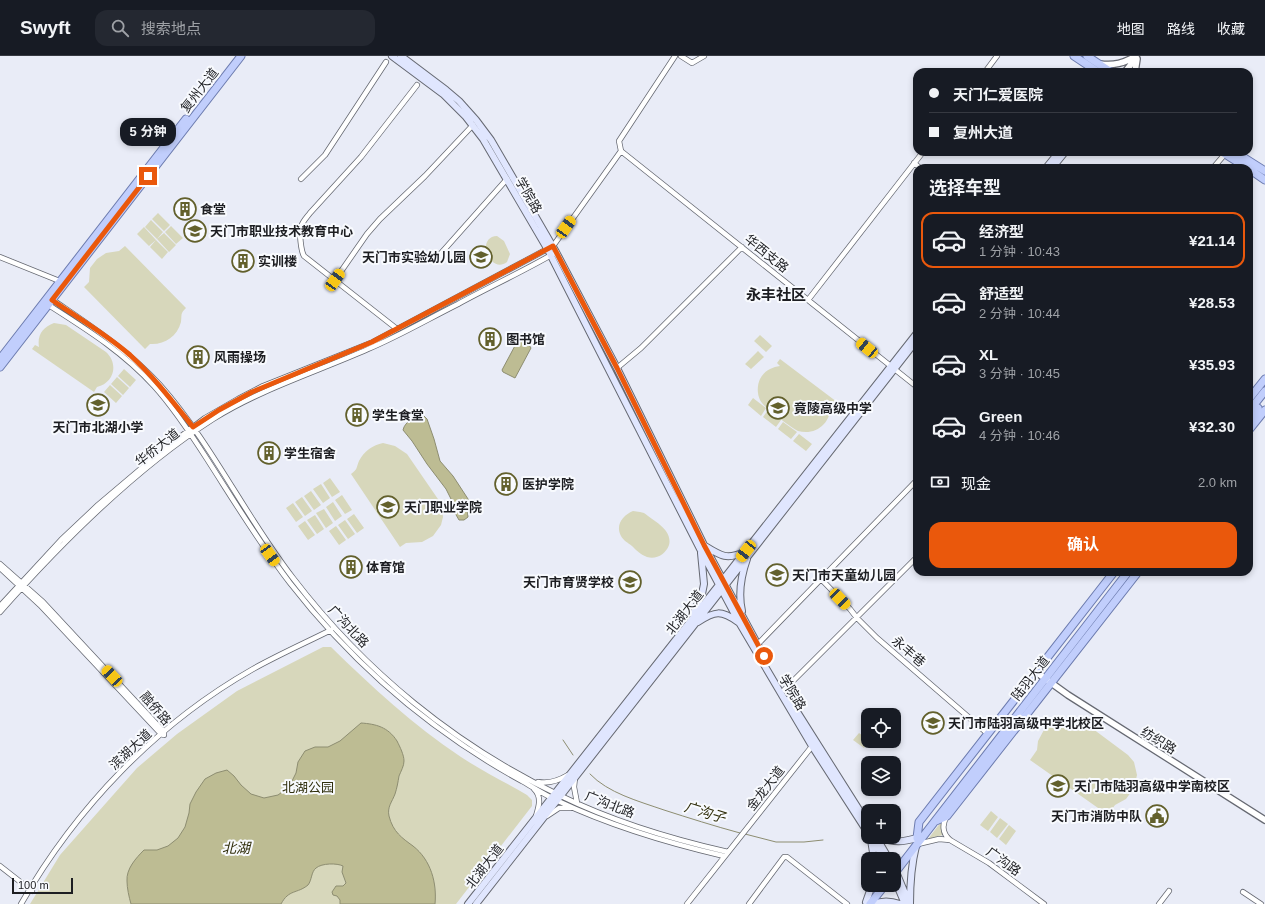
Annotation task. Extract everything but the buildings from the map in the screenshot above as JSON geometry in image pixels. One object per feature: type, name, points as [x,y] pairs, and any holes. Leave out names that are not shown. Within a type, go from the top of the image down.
[{"type":"main road","name":"复州大道","points":[[63,282],[235,56]]},
{"type":"main road","name":"复州大道","points":[[0,359],[48,301],[241,56]]},
{"type":"main road","name":"学院路","points":[[392,56],[443,94],[473,125],[552,251],[702,547],[742,622],[861,821]]},
{"type":"main road","name":"学院路","points":[[401,56],[446,90],[476,120],[491,140],[617,368],[702,547]]},
{"type":"main road","points":[[1074,56],[1095,68]]},
{"type":"main road","points":[[1087,56],[1096,68]]},
{"type":"main road","points":[[1049,164],[1056,156]]},
{"type":"main road","points":[[1228,156],[1240,164]]},
{"type":"main road","points":[[1241,156],[1265,171]]},
{"type":"main road","points":[[1253,172],[1265,180]]},
{"type":"main road","name":"复州大道","points":[[0,367],[48,301]]},
{"type":"main road","name":"北湖大道","points":[[468,904],[556,797],[892,368],[913,339]]},
{"type":"main road","name":"北湖大道","points":[[892,368],[913,344]]},
{"type":"main road","points":[[1253,394],[1265,379]]},
{"type":"main road","points":[[1253,406],[1265,390]]},
{"type":"main road","points":[[1253,413],[1265,398]]},
{"type":"main road","points":[[1253,425],[1265,410]]},
{"type":"main road","points":[[691,625],[703,589],[704,579],[702,547],[727,557],[747,553],[740,592],[742,622]]},
{"type":"main road","points":[[934,822],[948,816],[1111,576]]},
{"type":"main road","name":"陆羽大道","points":[[917,841],[934,822],[1119,576]]},
{"type":"main road","name":"陆羽大道","points":[[901,862],[1043,678],[1125,576]]},
{"type":"main road","points":[[910,904],[911,874],[919,822],[988,734],[1043,678],[1134,576]]},
{"type":"main road","points":[[691,625],[709,615],[720,613],[742,622]]},
{"type":"main road","name":"学院路","points":[[742,622],[757,644],[814,744],[861,814]]},
{"type":"main road","name":"北湖大道","points":[[476,904],[537,821]]},
{"type":"main road","points":[[901,842],[917,841]]},
{"type":"main road","points":[[901,885],[910,904]]},
{"type":"main road","points":[[866,904],[870,892]]},
{"type":"main road","points":[[866,904],[875,892]]},
{"type":"main road","points":[[866,904],[878,892]]},
{"type":"main road","points":[[901,892],[905,904]]},
{"type":"main road","points":[[874,904],[881,902],[900,904]]},
{"type":"street","points":[[552,251],[621,151],[619,141],[675,56]]},
{"type":"street","points":[[681,56],[692,63],[704,56]]},
{"type":"street","points":[[988,68],[997,56]]},
{"type":"street","points":[[1100,68],[1111,64],[1121,63],[1137,56]]},
{"type":"street","points":[[1128,68],[1137,56]]},
{"type":"street","points":[[1136,68],[1137,56]]},
{"type":"street","points":[[301,179],[325,155],[386,62]]},
{"type":"street","points":[[397,329],[302,254],[300,229],[310,213],[361,157],[417,85]]},
{"type":"street","points":[[335,280],[367,234],[380,219],[421,180],[473,125]]},
{"type":"street","name":"华西支路","points":[[621,151],[913,385]]},
{"type":"street","points":[[914,163],[920,156]]},
{"type":"street","points":[[808,300],[913,164]]},
{"type":"street","points":[[436,260],[507,180]]},
{"type":"street","points":[[617,368],[641,348],[742,247]]},
{"type":"street","name":"华侨大道","points":[[0,612],[61,540],[98,505],[134,473],[219,410],[252,392],[363,346],[552,251]]},
{"type":"street","name":"华侨大道","points":[[192,431],[258,395],[372,348],[552,251]]},
{"type":"street","points":[[0,257],[63,282]]},
{"type":"street","name":"广沟北路","points":[[48,301],[110,345],[128,360],[159,392],[192,431],[274,552],[334,631],[386,679],[425,712],[531,783],[603,820],[682,846],[726,854]]},
{"type":"street","points":[[757,644],[913,484]]},
{"type":"street","points":[[784,690],[913,560]]},
{"type":"street","name":"融侨路","points":[[0,564],[22,585],[163,734]]},
{"type":"street","name":"融侨路","points":[[0,568],[22,585]]},
{"type":"street","name":"永丰巷","points":[[821,579],[857,618],[878,638],[988,734]]},
{"type":"street","name":"华侨大道","points":[[0,606],[22,585]]},
{"type":"street","name":"滨湖大道","points":[[23,904],[58,847],[87,809],[127,765],[204,701],[242,675],[266,661],[334,631]]},
{"type":"street","name":"纺织路","points":[[1043,678],[1265,820]]},
{"type":"street","name":"金龙大道","points":[[687,904],[814,744]]},
{"type":"street","points":[[531,783],[553,782],[574,774],[576,806],[559,808],[537,821]]},
{"type":"street","points":[[531,783],[539,800],[537,821]]},
{"type":"street","points":[[948,816],[944,821],[944,830],[945,834],[950,840]]},
{"type":"street","points":[[917,841],[939,839],[950,840]]},
{"type":"street","name":"广沟路","points":[[950,840],[989,863],[1044,904]]},
{"type":"street","points":[[749,904],[784,857],[787,857],[848,904]]},
{"type":"street","points":[[0,866],[31,890]]},
{"type":"street","points":[[1159,904],[1169,891]]},
{"type":"street","points":[[1243,892],[1261,904]]},
{"type":"green space","points":[[158,213],[170,225],[164,231],[152,219]]},
{"type":"green space","points":[[151,220],[163,232],[157,239],[145,227]]},
{"type":"green space","points":[[171,226],[183,238],[176,244],[165,232]]},
{"type":"green space","points":[[144,227],[156,240],[149,246],[137,234]]},
{"type":"green space","points":[[164,233],[176,245],[169,252],[157,239]]},
{"type":"green space","points":[[497,236],[504,241],[510,254],[507,262],[501,265],[495,264],[491,260],[487,254],[486,248],[487,242],[490,238]]},
{"type":"green space","points":[[156,240],[168,252],[162,259],[150,247]]},
{"type":"green space","points":[[125,246],[186,308],[182,313],[179,327],[173,336],[160,343],[150,344],[145,349],[84,287],[89,282],[90,268],[97,259],[106,253],[119,251]]},
{"type":"green space","points":[[54,323],[66,325],[106,352],[110,357],[113,367],[111,377],[103,385],[97,387],[94,392],[32,349],[35,345],[39,347],[40,335],[44,329]]},
{"type":"green space","points":[[760,335],[772,346],[766,352],[754,341]]},
{"type":"green space","points":[[758,351],[764,357],[751,369],[745,364]]},
{"type":"green space","points":[[780,359],[841,405],[837,409],[831,405],[825,422],[816,430],[811,432],[798,431],[771,412],[760,400],[758,395],[758,384],[760,379],[768,370],[780,366],[777,363]]},
{"type":"green space","points":[[124,369],[136,380],[130,387],[118,376]]},
{"type":"green space","points":[[117,377],[129,388],[123,395],[111,384]]},
{"type":"green space","points":[[110,385],[122,396],[116,403],[104,392]]},
{"type":"green space","points":[[753,398],[766,408],[761,416],[748,405]]},
{"type":"green space","points":[[768,410],[781,420],[776,427],[763,417]]},
{"type":"green space","points":[[783,422],[797,432],[791,439],[778,429]]},
{"type":"green space","points":[[799,434],[812,444],[806,451],[793,441]]},
{"type":"green space","points":[[383,443],[395,446],[407,454],[440,502],[443,517],[441,525],[433,536],[422,542],[406,543],[400,547],[351,474],[356,470],[361,457],[366,451]]},
{"type":"green space","points":[[330,478],[340,492],[332,497],[323,483]]},
{"type":"green space","points":[[321,484],[330,498],[323,503],[313,489]]},
{"type":"green space","points":[[311,491],[321,505],[314,510],[304,496]]},
{"type":"green space","points":[[342,495],[352,510],[345,514],[335,500]]},
{"type":"green space","points":[[302,497],[312,511],[305,516],[295,502]]},
{"type":"green space","points":[[333,502],[342,516],[335,521],[326,507]]},
{"type":"green space","points":[[293,503],[303,517],[296,522],[286,508]]},
{"type":"green space","points":[[324,509],[333,523],[326,528],[316,513]]},
{"type":"green space","points":[[633,511],[644,513],[662,526],[668,535],[668,548],[660,556],[650,558],[645,556],[624,540],[619,532],[620,524],[623,518]]},
{"type":"green space","points":[[354,514],[364,528],[357,533],[347,519]]},
{"type":"green space","points":[[315,515],[324,529],[317,534],[307,520]]},
{"type":"green space","points":[[345,520],[355,534],[348,539],[338,525]]},
{"type":"green space","points":[[305,521],[315,535],[308,540],[298,526]]},
{"type":"green space","points":[[336,526],[346,540],[339,545],[329,531]]},
{"type":"green space","name":"北湖公园","points":[[323,647],[331,647],[393,705],[443,745],[477,767],[527,795],[532,800],[532,806],[456,904],[30,904],[60,855],[137,768],[177,734],[237,691]]},
{"type":"green space","points":[[1073,718],[1085,723],[1128,755],[1134,762],[1137,775],[1134,788],[1126,799],[1115,805],[1108,815],[1030,760],[1037,750],[1038,741],[1045,728],[1055,720]]},
{"type":"green space","points":[[859,733],[861,734],[861,746],[853,740]]},
{"type":"green space","points":[[991,811],[998,817],[988,831],[980,825]]},
{"type":"green space","points":[[1000,818],[1008,824],[997,838],[990,832]]},
{"type":"green space","points":[[941,822],[943,835],[928,839]]},
{"type":"green space","points":[[1009,825],[1016,831],[1006,845],[999,839]]},
{"type":"water","points":[[520,340],[529,345],[531,348],[515,378],[502,370],[517,342]]},
{"type":"water","points":[[423,415],[427,419],[440,461],[453,476],[470,502],[467,509],[468,517],[464,520],[459,520],[446,489],[403,430],[408,422]]},
{"type":"water","name":"北湖","points":[[361,723],[377,725],[386,729],[397,741],[402,751],[404,763],[395,794],[389,807],[389,816],[395,830],[419,852],[432,872],[435,888],[435,904],[340,904],[340,900],[337,896],[333,895],[332,892],[336,886],[343,886],[346,883],[342,872],[343,866],[326,864],[316,868],[308,885],[287,896],[281,904],[131,904],[127,877],[132,864],[144,850],[157,850],[168,846],[178,838],[185,827],[190,804],[205,779],[216,773],[227,770],[251,794],[264,798],[278,795],[289,787],[296,773],[298,762],[305,751],[315,747],[328,747],[340,741]]},
{"type":"waterway","name":"广沟子","points":[[563,740],[573,755]]},
{"type":"waterway","name":"广沟子","points":[[590,774],[597,781],[634,800],[740,833]]},
{"type":"waterway","name":"广沟子","points":[[745,834],[776,842],[823,840]]},
{"type":"place","name":"食堂","points":[[185,209]]},
{"type":"place","name":"天门市职业技术教育中心","points":[[195,231]]},
{"type":"place","name":"天门市实验幼儿园","points":[[481,257]]},
{"type":"place","name":"实训楼","points":[[243,261]]},
{"type":"place","name":"图书馆","points":[[490,339]]},
{"type":"place","name":"风雨操场","points":[[198,357]]},
{"type":"place","name":"天门市北湖小学","points":[[98,405]]},
{"type":"place","name":"竟陵高级中学","points":[[778,408]]},
{"type":"place","name":"学生食堂","points":[[357,415]]},
{"type":"place","name":"学生宿舍","points":[[269,453]]},
{"type":"place","name":"医护学院","points":[[506,484]]},
{"type":"place","name":"天门职业学院","points":[[388,507]]},
{"type":"place","name":"体育馆","points":[[351,567]]},
{"type":"place","name":"天门市天童幼儿园","points":[[777,575]]},
{"type":"place","name":"天门市育贤学校","points":[[630,582]]},
{"type":"place","name":"天门市陆羽高级中学北校区","points":[[933,723]]},
{"type":"place","name":"天门市陆羽高级中学南校区","points":[[1058,786]]},
{"type":"place","name":"天门市消防中队","points":[[1157,816]]},
{"type":"district","name":"永丰社区","points":[[776,295]]},
{"type":"route","points":[[148,176],[52,300],[113,341],[130,355],[159,384],[193,427],[205,418],[263,386],[372,342],[553,246],[617,368],[704,545],[764,656]]}]
